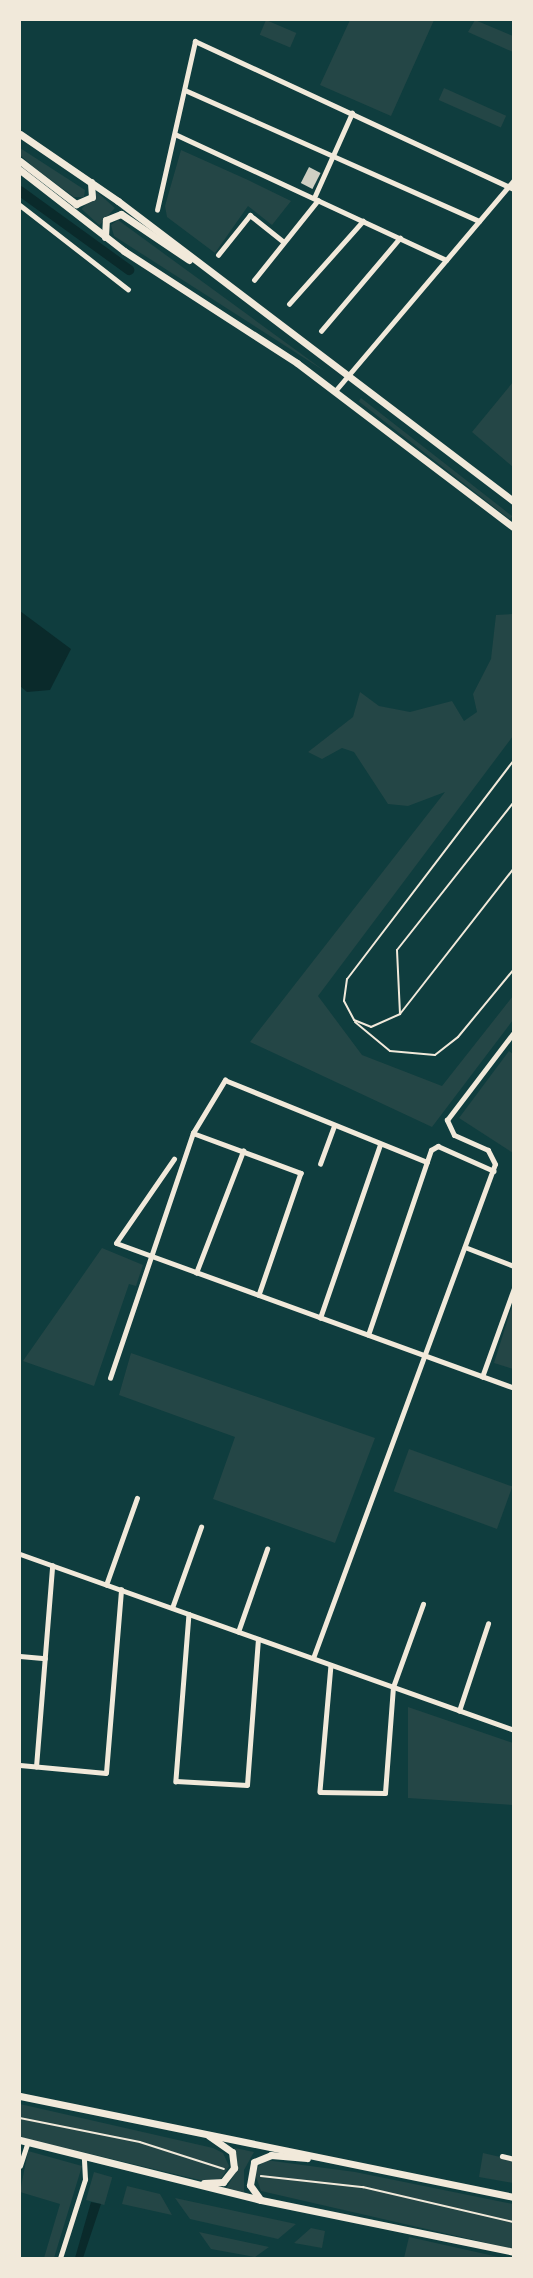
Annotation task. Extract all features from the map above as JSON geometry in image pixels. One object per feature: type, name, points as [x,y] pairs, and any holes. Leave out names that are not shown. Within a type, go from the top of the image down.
[{"type":"main road","points":[[20,134],[91,182],[513,502]]},
{"type":"main road","points":[[20,161],[76,204],[92,196],[91,182]]},
{"type":"main road","points":[[20,170],[105,237],[335,392],[513,528]]},
{"type":"main road","points":[[105,237],[106,219],[121,214],[207,269]]},
{"type":"main road","points":[[20,2096],[513,2197]]},
{"type":"main road","points":[[169,2179],[218,2184],[233,2171],[232,2152],[204,2133]]},
{"type":"main road","points":[[20,2140],[169,2179],[261,2200],[513,2252]]},
{"type":"main road","points":[[261,2200],[249,2174],[264,2156],[333,2160]]},
{"type":"street","points":[[158,210],[195,41],[512,185],[335,392]]},
{"type":"street","points":[[185,90],[479,221]]},
{"type":"street","points":[[254,280],[316,199],[352,112]]},
{"type":"street","points":[[175,134],[446,260]]},
{"type":"street","points":[[20,205],[128,289]]},
{"type":"street","points":[[218,255],[250,215],[284,242]]},
{"type":"street","points":[[289,304],[363,221]]},
{"type":"street","points":[[321,331],[400,238]]},
{"type":"street","points":[[313,1658],[494,1171],[493,1154],[454,1135],[447,1126],[449,1115],[513,1032]]},
{"type":"street","points":[[110,1378],[193,1132],[225,1080],[380,1145],[427,1162]]},
{"type":"street","points":[[320,1164],[334,1126]]},
{"type":"street","points":[[193,1132],[301,1173],[259,1295]]},
{"type":"street","points":[[320,1318],[380,1145]]},
{"type":"street","points":[[368,1335],[434,1147],[494,1171]]},
{"type":"street","points":[[196,1273],[243,1151]]},
{"type":"street","points":[[174,1159],[116,1243],[513,1388]]},
{"type":"street","points":[[465,1246],[513,1266]]},
{"type":"street","points":[[482,1377],[513,1288]]},
{"type":"street","points":[[106,1585],[137,1498]]},
{"type":"street","points":[[172,1608],[201,1527]]},
{"type":"street","points":[[238,1632],[267,1549]]},
{"type":"street","points":[[20,1554],[513,1730]]},
{"type":"street","points":[[36,1767],[52,1566]]},
{"type":"street","points":[[20,1765],[106,1773],[121,1590]]},
{"type":"street","points":[[331,1665],[320,1792],[377,1794],[390,1786],[393,1687],[423,1604]]},
{"type":"street","points":[[189,1614],[176,1781],[247,1785],[258,1639]]},
{"type":"street","points":[[459,1711],[488,1624]]},
{"type":"street","points":[[20,1656],[45,1658]]},
{"type":"street","points":[[20,2166],[28,2142]]},
{"type":"street","points":[[501,2156],[513,2159]]},
{"type":"street","points":[[60,2259],[86,2173],[84,2157]]},
{"type":"lane","points":[[513,760],[347,979],[344,1001],[354,1020],[370,1039],[390,1051],[435,1055],[458,1037],[513,969]]},
{"type":"lane","points":[[400,1014],[397,950],[513,802]]},
{"type":"lane","points":[[354,1020],[370,1027],[400,1014],[513,868]]},
{"type":"path","points":[[20,2118],[140,2142],[233,2171]]},
{"type":"path","points":[[249,2174],[363,2187],[513,2222]]},
{"type":"shaded area","points":[[266,20],[296,33],[290,48],[260,35]]},
{"type":"shaded area","points":[[350,20],[434,20],[391,116],[320,85]]},
{"type":"shaded area","points":[[475,20],[513,36],[513,52],[468,32]]},
{"type":"shaded area","points":[[444,88],[506,116],[501,128],[439,100]]},
{"type":"shaded area","points":[[20,148],[85,190],[84,197],[74,197],[35,168],[20,155]]},
{"type":"shaded area","points":[[181,150],[291,201],[272,225],[248,206],[215,253],[167,217],[165,206]]},
{"type":"shaded area","points":[[97,192],[115,208],[99,225],[82,209]]},
{"type":"shaded area","points":[[118,220],[326,372],[114,236],[111,225]]},
{"type":"shaded area","points":[[513,382],[513,467],[472,432]]},
{"type":"shaded area","points":[[361,398],[512,516],[510,519],[359,401]]},
{"type":"shaded area","points":[[20,611],[71,649],[50,690],[27,692],[20,686]]},
{"type":"shaded area","points":[[513,614],[513,736],[318,996],[362,1055],[442,1086],[513,996],[513,1020],[432,1127],[250,1042],[445,792],[408,806],[388,804],[354,752],[342,748],[322,759],[308,752],[353,717],[360,692],[379,706],[410,712],[452,701],[464,721],[477,712],[473,694],[491,659],[496,615]]},
{"type":"shaded area","points":[[509,1051],[514,1055],[513,1153],[459,1118]]},
{"type":"shaded area","points":[[102,1248],[143,1265],[136,1286],[129,1284],[94,1386],[23,1361]]},
{"type":"shaded area","points":[[513,1303],[513,1369],[494,1363]]},
{"type":"shaded area","points":[[131,1353],[375,1438],[335,1543],[213,1499],[235,1437],[119,1395]]},
{"type":"shaded area","points":[[409,1449],[512,1487],[497,1529],[394,1491]]},
{"type":"shaded area","points":[[408,1707],[513,1743],[513,1805],[408,1798]]},
{"type":"shaded area","points":[[20,2104],[213,2148],[223,2153],[229,2166],[221,2179],[204,2181],[20,2137]]},
{"type":"shaded area","points":[[235,2148],[254,2152],[244,2170],[244,2194],[226,2189],[238,2168]]},
{"type":"shaded area","points":[[28,2151],[82,2166],[54,2258],[44,2258],[60,2204],[20,2192]]},
{"type":"shaded area","points":[[483,2153],[513,2160],[513,2183],[479,2177]]},
{"type":"shaded area","points":[[265,2160],[355,2172],[513,2204],[513,2249],[261,2191],[254,2171]]},
{"type":"shaded area","points":[[94,2172],[112,2177],[104,2205],[86,2200]]},
{"type":"shaded area","points":[[127,2186],[160,2194],[172,2215],[122,2204]]},
{"type":"shaded area","points":[[175,2198],[296,2224],[278,2239],[190,2219]]},
{"type":"shaded area","points":[[91,2202],[101,2204],[83,2258],[75,2258]]},
{"type":"shaded area","points":[[311,2228],[325,2231],[322,2248],[294,2243]]},
{"type":"shaded area","points":[[199,2232],[269,2247],[255,2257],[211,2249]]},
{"type":"shaded area","points":[[409,2237],[503,2258],[404,2258]]},
{"type":"building","points":[[309,167],[321,173],[312,189],[301,183]]},
{"type":"waterway","points":[[20,191],[129,270]]}]
